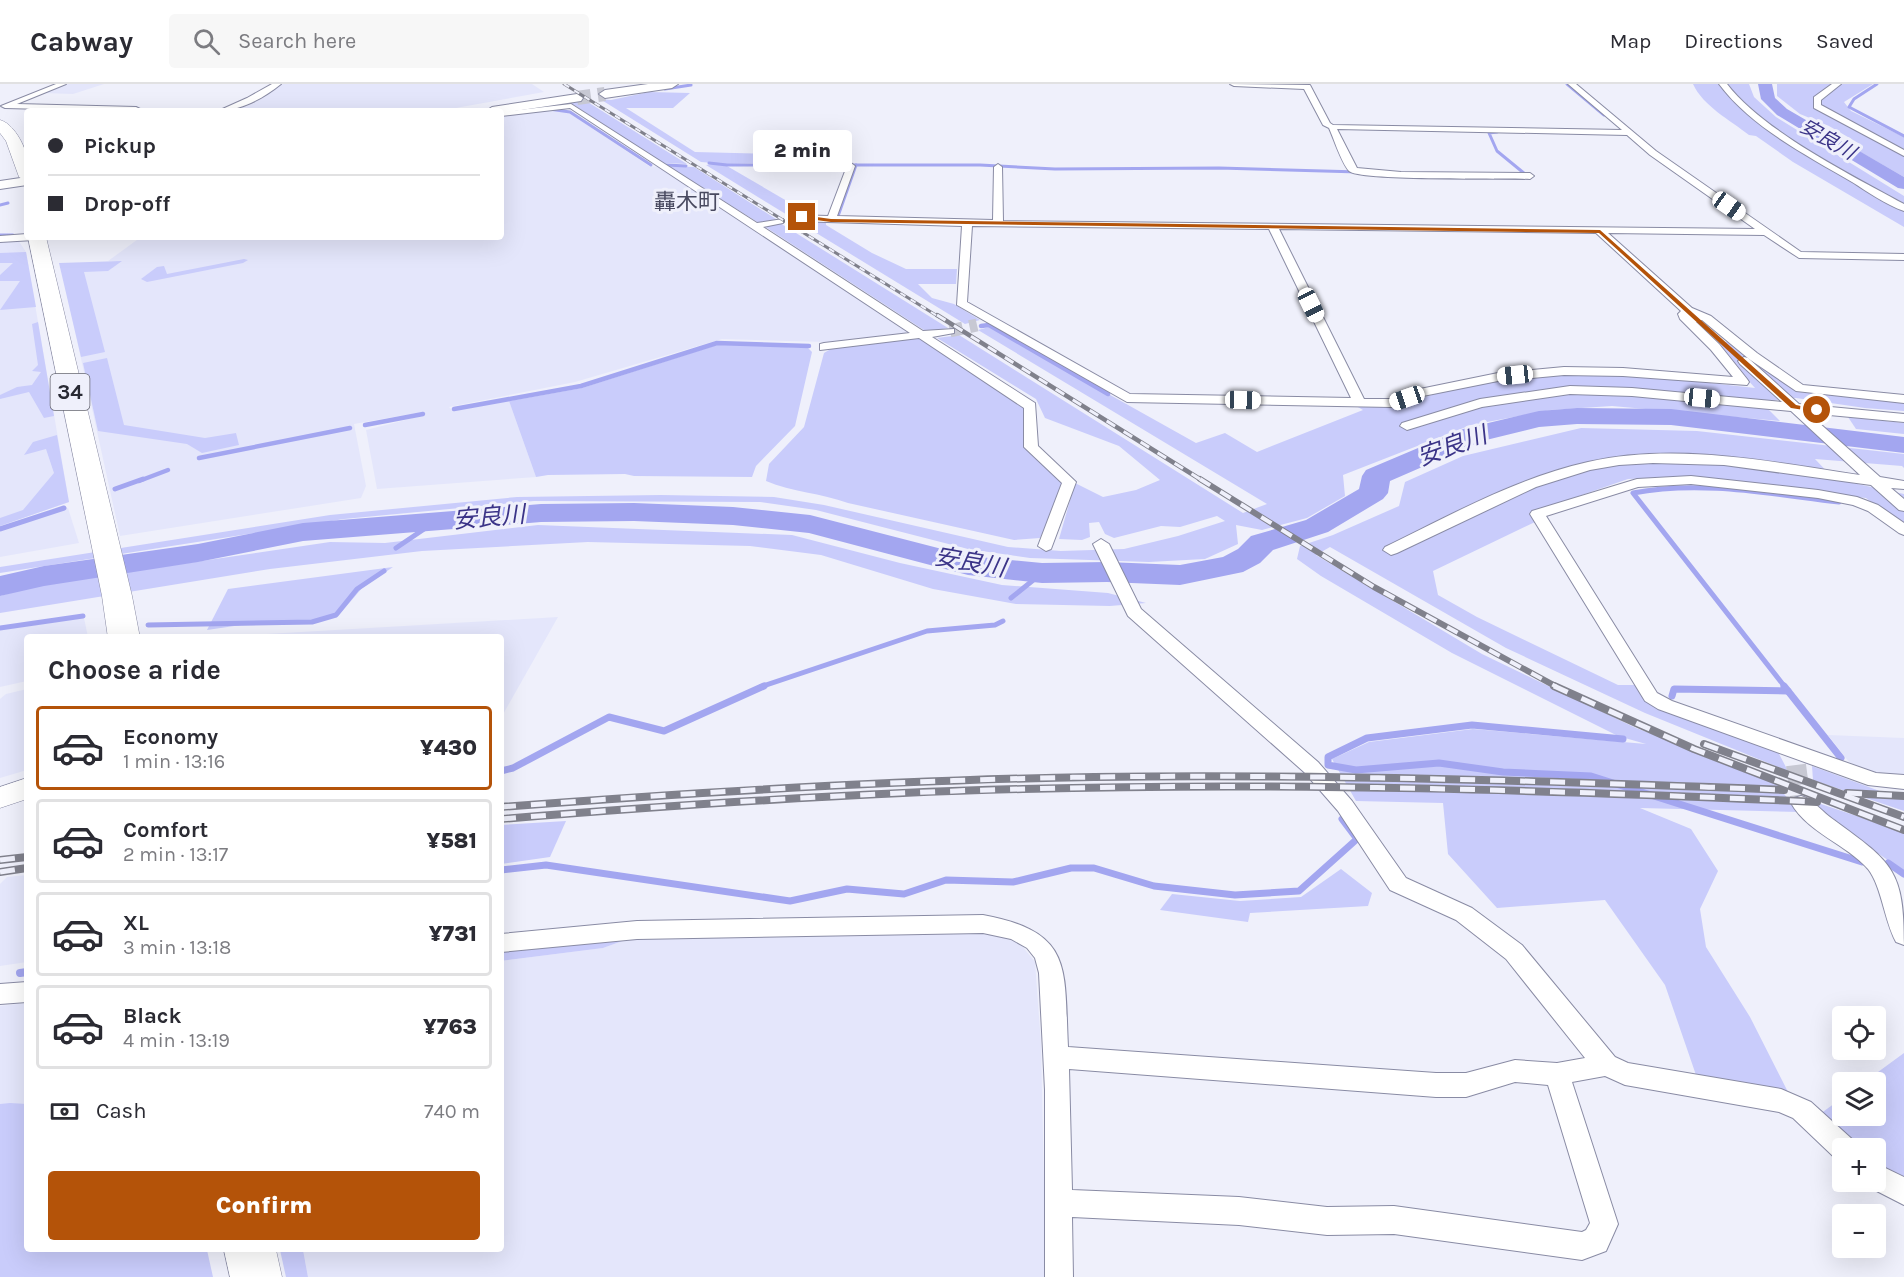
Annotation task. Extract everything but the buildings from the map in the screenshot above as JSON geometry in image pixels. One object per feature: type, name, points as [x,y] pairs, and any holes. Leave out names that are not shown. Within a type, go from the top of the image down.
[{"type":"highway","points":[[0,124],[13,140],[24,166]]},
{"type":"highway","name":"34","points":[[36,240],[117,596],[123,634]]},
{"type":"highway","points":[[250,1252],[256,1277]]},
{"type":"main road","points":[[605,94],[672,84]]},
{"type":"main road","points":[[504,109],[577,98]]},
{"type":"main road","points":[[0,185],[24,172]]},
{"type":"main road","points":[[0,798],[24,789]]},
{"type":"street","points":[[2,107],[62,84]]},
{"type":"street","points":[[230,108],[250,100],[277,84]]},
{"type":"street","points":[[1234,84],[1307,87],[1328,126],[1332,127],[1627,133]]},
{"type":"street","points":[[1572,84],[1653,153],[1799,255],[1904,256]]},
{"type":"street","points":[[1723,84],[1732,98],[1757,117],[1904,208]]},
{"type":"street","points":[[1837,84],[1817,99],[1817,106],[1904,153]]},
{"type":"street","points":[[504,114],[571,106],[1030,406],[1031,447],[1069,482],[1046,546]]},
{"type":"street","points":[[2,107],[69,108]]},
{"type":"street","points":[[1332,127],[1353,170],[1530,176]]},
{"type":"street","points":[[831,220],[851,166]]},
{"type":"street","points":[[998,167],[998,224]]},
{"type":"street","points":[[794,218],[998,224],[1767,232]]},
{"type":"street","points":[[756,226],[780,221]]},
{"type":"street","points":[[967,223],[961,303],[1127,398],[1391,403],[1420,393],[1489,378],[1564,371],[1623,372],[1743,382],[1715,347],[1684,317],[1684,314],[1689,311]]},
{"type":"street","points":[[1273,227],[1360,403]]},
{"type":"street","points":[[1600,231],[1904,507]]},
{"type":"street","points":[[0,239],[24,238]]},
{"type":"street","points":[[1689,311],[1707,318],[1752,356],[1800,388],[1904,399]]},
{"type":"street","points":[[977,325],[993,322]]},
{"type":"street","points":[[824,346],[926,336],[950,331]]},
{"type":"street","points":[[1407,426],[1480,403],[1570,390],[1632,392],[1904,418]]},
{"type":"street","points":[[1391,550],[1530,484],[1588,467],[1619,461],[1669,460],[1735,463],[1872,478],[1904,485]]},
{"type":"street","points":[[1904,530],[1874,508],[1857,501],[1818,494],[1691,480],[1637,483],[1537,514],[1651,697],[1665,705],[1794,758],[1875,780],[1904,782]]},
{"type":"street","points":[[1102,546],[1134,612],[1311,767],[1345,806],[1398,884],[1464,914],[1514,952],[1606,1065],[1625,1074],[1781,1101],[1802,1110],[1832,1138]]},
{"type":"street","points":[[1801,803],[1813,818],[1868,857],[1881,872],[1904,936]]},
{"type":"street","points":[[504,943],[636,930],[983,924],[1010,929],[1034,941],[1046,954],[1052,981],[1057,1058],[1059,1277]]},
{"type":"street","points":[[0,994],[24,992]]},
{"type":"street","points":[[1057,1058],[1436,1085],[1466,1084],[1515,1071],[1557,1074],[1606,1065]]},
{"type":"street","points":[[1058,1203],[1239,1211],[1327,1221],[1394,1221],[1582,1246],[1596,1241],[1604,1224],[1557,1074]]},
{"type":"street","points":[[1886,1182],[1904,1192]]},
{"type":"shaded area","points":[[66,84],[104,84],[73,94],[43,93]]},
{"type":"shaded area","points":[[282,84],[532,84],[544,92],[456,108],[235,108],[255,100]]},
{"type":"shaded area","points":[[1693,84],[1749,84],[1754,97],[1776,117],[1904,196],[1904,227],[1793,162],[1756,136],[1749,135],[1710,106]]},
{"type":"shaded area","points":[[1777,84],[1873,84],[1844,102],[1851,111],[1904,137],[1904,177],[1857,150],[1860,144],[1829,126],[1800,114],[1777,96]]},
{"type":"shaded area","points":[[649,92],[690,93],[673,108],[626,108],[695,152],[770,154],[762,163],[701,162],[600,99],[611,100]]},
{"type":"shaded area","points":[[586,101],[687,164],[663,163],[574,105],[563,104]]},
{"type":"shaded area","points":[[542,110],[568,112],[649,166],[660,167],[916,334],[826,342],[722,339],[575,382],[449,407],[453,411],[509,401],[536,477],[377,489],[366,430],[425,415],[422,412],[354,424],[366,486],[361,498],[120,536],[62,272],[121,262],[108,261],[137,240],[504,240],[504,116]]},
{"type":"shaded area","points":[[706,165],[727,166],[811,215],[789,216]]},
{"type":"shaded area","points":[[668,166],[694,167],[776,219],[759,223]]},
{"type":"shaded area","points":[[808,218],[826,222],[826,225],[872,253],[906,269],[957,269],[956,284],[918,284],[932,298],[954,304],[980,320],[965,324],[795,220]]},
{"type":"shaded area","points":[[780,223],[948,328],[927,332],[764,226]]},
{"type":"shaded area","points":[[18,240],[26,252],[69,502],[0,526],[0,241]]},
{"type":"shaded area","points":[[26,252],[36,307],[0,310],[20,281],[0,281],[0,275],[13,263],[0,263],[0,253]]},
{"type":"shaded area","points":[[248,260],[243,263],[147,282],[141,279],[157,267],[164,266],[167,274]]},
{"type":"shaded area","points":[[122,261],[108,271],[84,272],[105,352],[81,357],[59,263]]},
{"type":"shaded area","points":[[38,322],[54,416],[44,418],[29,392],[0,399],[0,395],[17,387],[32,385],[41,372],[32,371],[38,365],[32,324]]},
{"type":"shaded area","points":[[989,327],[1196,443],[1225,433],[1257,452],[1363,410],[1356,406],[1396,406],[1448,390],[1507,377],[1571,373],[1656,377],[1755,388],[1714,342],[1729,342],[1799,392],[1904,401],[1904,411],[1796,398],[1761,402],[1780,421],[1612,406],[1551,410],[1471,425],[1343,475],[1345,496],[1307,518],[1262,530],[1236,525],[1238,544],[1205,559],[1149,562],[1030,558],[968,549],[816,510],[760,502],[534,501],[344,519],[0,573],[0,567],[330,515],[517,497],[661,495],[774,497],[824,505],[1008,547],[1061,551],[1124,549],[1178,536],[1225,521],[1217,516],[1180,527],[1161,526],[1114,538],[1105,534],[1099,522],[1089,523],[1090,537],[1082,540],[1059,539],[1075,483],[1103,497],[1136,490],[1160,480],[1119,446],[1045,418],[1036,399],[937,338],[959,335],[1243,513],[1267,504],[978,330]]},
{"type":"shaded area","points":[[921,338],[1024,408],[1024,448],[1066,483],[1040,538],[1014,540],[848,503],[766,481],[769,464],[804,427],[824,353],[834,347]]},
{"type":"shaded area","points":[[720,344],[808,348],[812,352],[795,426],[756,466],[752,477],[625,474],[536,477],[509,401],[582,388]]},
{"type":"shaded area","points":[[107,358],[124,425],[205,438],[236,433],[239,445],[202,453],[187,444],[98,431],[83,363]]},
{"type":"shaded area","points":[[1848,417],[1904,423],[1904,434],[1856,429]]},
{"type":"shaded area","points":[[1581,428],[1697,431],[1904,454],[1904,468],[1815,459],[1834,479],[1904,494],[1904,527],[1866,498],[1673,477],[1628,479],[1530,513],[1535,522],[1433,571],[1438,595],[1477,617],[1618,685],[1637,685],[1777,750],[1788,771],[1645,713],[1506,648],[1330,547],[1316,555],[1482,654],[1636,728],[1786,784],[1784,794],[1800,812],[1640,808],[1691,829],[1718,871],[1700,909],[1706,947],[1750,1017],[1789,1094],[1696,1075],[1665,985],[1605,900],[1497,908],[1448,854],[1443,803],[1356,801],[1332,759],[1369,742],[1473,729],[1646,744],[1618,736],[1452,653],[1321,576],[1297,559],[1300,546],[1333,535],[1399,506],[1405,482],[1463,456]]},
{"type":"shaded area","points":[[57,435],[69,502],[0,526],[0,518],[23,510],[54,473],[46,449],[24,455],[33,442]]},
{"type":"shaded area","points":[[68,508],[79,543],[0,557],[0,532]]},
{"type":"shaded area","points":[[538,525],[792,535],[900,563],[1002,585],[1108,593],[1146,603],[1110,606],[1016,604],[933,589],[821,555],[750,546],[588,542],[422,551],[270,569],[0,613],[0,596],[38,585],[330,542],[385,543]]},
{"type":"shaded area","points":[[393,567],[362,588],[339,615],[312,624],[248,624],[207,630],[228,589]]},
{"type":"shaded area","points":[[558,617],[504,713],[504,634],[266,634]]},
{"type":"shaded area","points":[[84,618],[87,634],[24,634],[24,682],[0,687],[0,630]]},
{"type":"shaded area","points":[[24,690],[24,771],[0,778],[0,699],[6,694]]},
{"type":"shaded area","points":[[1828,735],[1904,738],[1904,775],[1875,774],[1849,762]]},
{"type":"shaded area","points":[[1812,766],[1904,800],[1904,811],[1813,780]]},
{"type":"shaded area","points":[[1818,803],[1904,832],[1904,871],[1821,815]]},
{"type":"shaded area","points":[[566,821],[550,857],[504,864],[504,825]]},
{"type":"shaded area","points":[[1341,869],[1372,893],[1368,906],[1250,913],[1248,922],[1160,910],[1172,894],[1240,901],[1301,897]]},
{"type":"shaded area","points":[[24,875],[24,962],[0,966],[0,884],[7,877]]},
{"type":"shaded area","points":[[983,932],[1006,936],[1023,947],[1035,962],[1041,1044],[1046,1277],[308,1277],[303,1252],[504,1252],[504,961],[603,948],[639,935]]},
{"type":"shaded area","points":[[639,935],[603,948],[504,961],[504,949]]},
{"type":"shaded area","points":[[24,1003],[24,1104],[0,1104],[0,1006]]},
{"type":"shaded area","points":[[1904,1053],[1904,1179],[1886,1170],[1886,1138],[1847,1138],[1833,1126],[1886,1126],[1886,1072],[1878,1072]]},
{"type":"shaded area","points":[[0,1104],[24,1104],[24,1252],[207,1252],[213,1277],[0,1277]]},
{"type":"shaded area","points":[[1832,1105],[1832,1125],[1820,1114]]},
{"type":"shaded area","points":[[280,1252],[303,1252],[308,1277],[286,1277]]},
{"type":"waterway","points":[[1567,84],[1604,115]]},
{"type":"waterway","name":"安良川","points":[[1765,84],[1768,99],[1782,112],[1904,184]]},
{"type":"waterway","points":[[1877,84],[1854,99],[1849,107],[1904,136]]},
{"type":"waterway","points":[[665,89],[691,85]]},
{"type":"waterway","points":[[549,109],[570,112],[651,165]]},
{"type":"waterway","points":[[1497,132],[1489,133],[1497,151],[1525,174],[1519,175]]},
{"type":"waterway","points":[[709,163],[856,165]]},
{"type":"waterway","points":[[666,165],[686,166]]},
{"type":"waterway","points":[[840,219],[837,219],[856,165]]},
{"type":"waterway","points":[[856,165],[980,165],[1055,169],[1219,168],[1359,172]]},
{"type":"waterway","points":[[0,205],[8,203]]},
{"type":"waterway","points":[[0,235],[13,235]]},
{"type":"waterway","points":[[981,326],[989,325],[1108,394]]},
{"type":"waterway","points":[[454,409],[581,386],[717,343],[809,346]]},
{"type":"waterway","points":[[365,425],[423,414]]},
{"type":"waterway","name":"安良川","points":[[0,586],[44,576],[198,553],[303,532],[541,513],[634,512],[733,516],[810,524],[968,565],[1042,573],[1107,572],[1180,575],[1232,565],[1249,556],[1262,543],[1317,526],[1373,493],[1376,476],[1473,435],[1539,419],[1577,416],[1671,417],[1904,445]]},
{"type":"waterway","points":[[199,458],[350,428]]},
{"type":"waterway","points":[[139,481],[168,470]]},
{"type":"waterway","points":[[115,489],[143,479]]},
{"type":"waterway","points":[[1785,687],[1633,493],[1659,489],[1710,488],[1839,502]]},
{"type":"waterway","points":[[0,529],[64,508]]},
{"type":"waterway","points":[[396,548],[433,523]]},
{"type":"waterway","points":[[148,625],[312,622],[336,615],[357,589],[384,571]]},
{"type":"waterway","points":[[1011,598],[1042,573]]},
{"type":"waterway","points":[[0,628],[83,616]]},
{"type":"waterway","points":[[760,687],[927,631],[995,625],[1003,621]]},
{"type":"waterway","points":[[504,770],[513,768],[609,717],[664,731],[764,686]]},
{"type":"waterway","points":[[1784,686],[1788,691]]},
{"type":"waterway","points":[[1672,696],[1674,689],[1788,691]]},
{"type":"waterway","points":[[1788,691],[1841,758]]},
{"type":"waterway","points":[[1623,739],[1472,725],[1367,738],[1328,757],[1328,765],[1356,770],[1439,763],[1503,772],[1591,776],[1862,862]]},
{"type":"waterway","points":[[504,870],[546,865],[790,901],[847,889],[904,894],[946,880],[1013,882],[1071,868],[1094,868],[1154,886],[1235,895],[1299,891],[1357,839],[1342,819]]},
{"type":"waterway","points":[[1888,863],[1904,874]]},
{"type":"waterway","points":[[20,973],[24,972]]},
{"type":"tunnel","points":[[577,98],[605,94]]},
{"type":"tunnel","points":[[950,331],[977,325]]},
{"type":"tunnel","points":[[1796,765],[1801,803]]},
{"type":"railway","points":[[564,84],[939,317]]},
{"type":"railway","points":[[937,315],[1203,481]]},
{"type":"railway","points":[[1200,479],[1374,587],[1557,687]]},
{"type":"railway","points":[[1554,686],[1694,749],[1904,830]]},
{"type":"railway","points":[[1704,744],[1904,817]]},
{"type":"railway","points":[[504,807],[797,788],[1094,777],[1266,776],[1439,779],[1784,790]]},
{"type":"railway","points":[[504,819],[827,797],[1122,787],[1420,788],[1817,802]]},
{"type":"railway","points":[[1847,793],[1904,796]]},
{"type":"railway","points":[[0,860],[24,857]]},
{"type":"railway","points":[[0,872],[24,868]]},
{"type":"district","name":"轟木町","points":[[687,201]]},
{"type":"route","points":[[802,217],[831,220],[967,223],[1600,231],[1794,407],[1817,410]]}]
